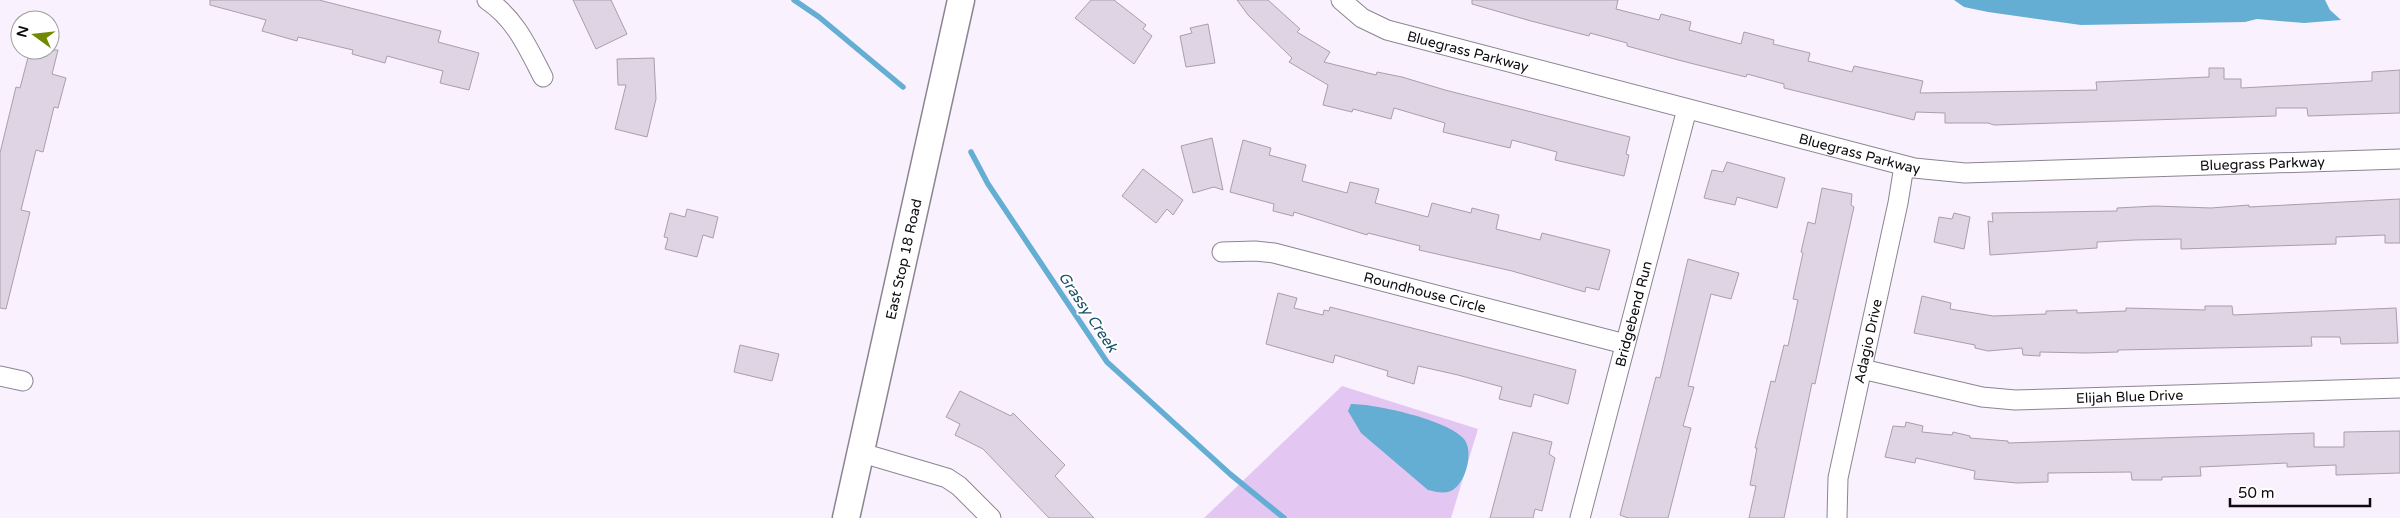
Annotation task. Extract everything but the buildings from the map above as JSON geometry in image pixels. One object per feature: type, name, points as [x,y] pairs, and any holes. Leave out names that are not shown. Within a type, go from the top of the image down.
[{"type":"street","points":[[487,0],[498,7],[521,33],[543,77]]},
{"type":"street","name":"East Stop 18 Road","points":[[846,518],[862,454],[961,0]]},
{"type":"street","name":"Bluegrass Parkway","points":[[1341,0],[1362,18],[1388,30],[1904,166],[1965,173],[2400,159]]},
{"type":"street","name":"Bridgebend Run","points":[[1580,518],[1686,109]]},
{"type":"street","name":"Adagio Drive","points":[[1837,518],[1838,478],[1904,166]]},
{"type":"street","name":"Roundhouse Circle","points":[[1222,252],[1255,251],[1274,253],[1625,344]]},
{"type":"street","name":"Elijah Blue Drive","points":[[1862,368],[1982,397],[2015,400],[2400,388]]},
{"type":"street","points":[[0,376],[23,382]]},
{"type":"street","points":[[862,454],[947,478],[959,486],[991,518]]},
{"type":"shaded area","points":[[1342,386],[1478,429],[1451,518],[1204,518]]},
{"type":"water","points":[[1954,0],[2325,0],[2330,10],[2341,20],[2304,23],[2257,19],[2245,22],[2081,25],[1988,12],[1964,7]]},
{"type":"water","points":[[1351,404],[1411,414],[1456,432],[1464,439],[1468,451],[1467,466],[1462,480],[1454,489],[1448,492],[1428,490],[1361,433],[1348,411]]},
{"type":"waterway","name":"Grassy Creek","points":[[794,0],[819,17],[903,87]]},
{"type":"waterway","name":"Grassy Creek","points":[[971,152],[988,184],[1107,362],[1230,474],[1284,518]]}]
